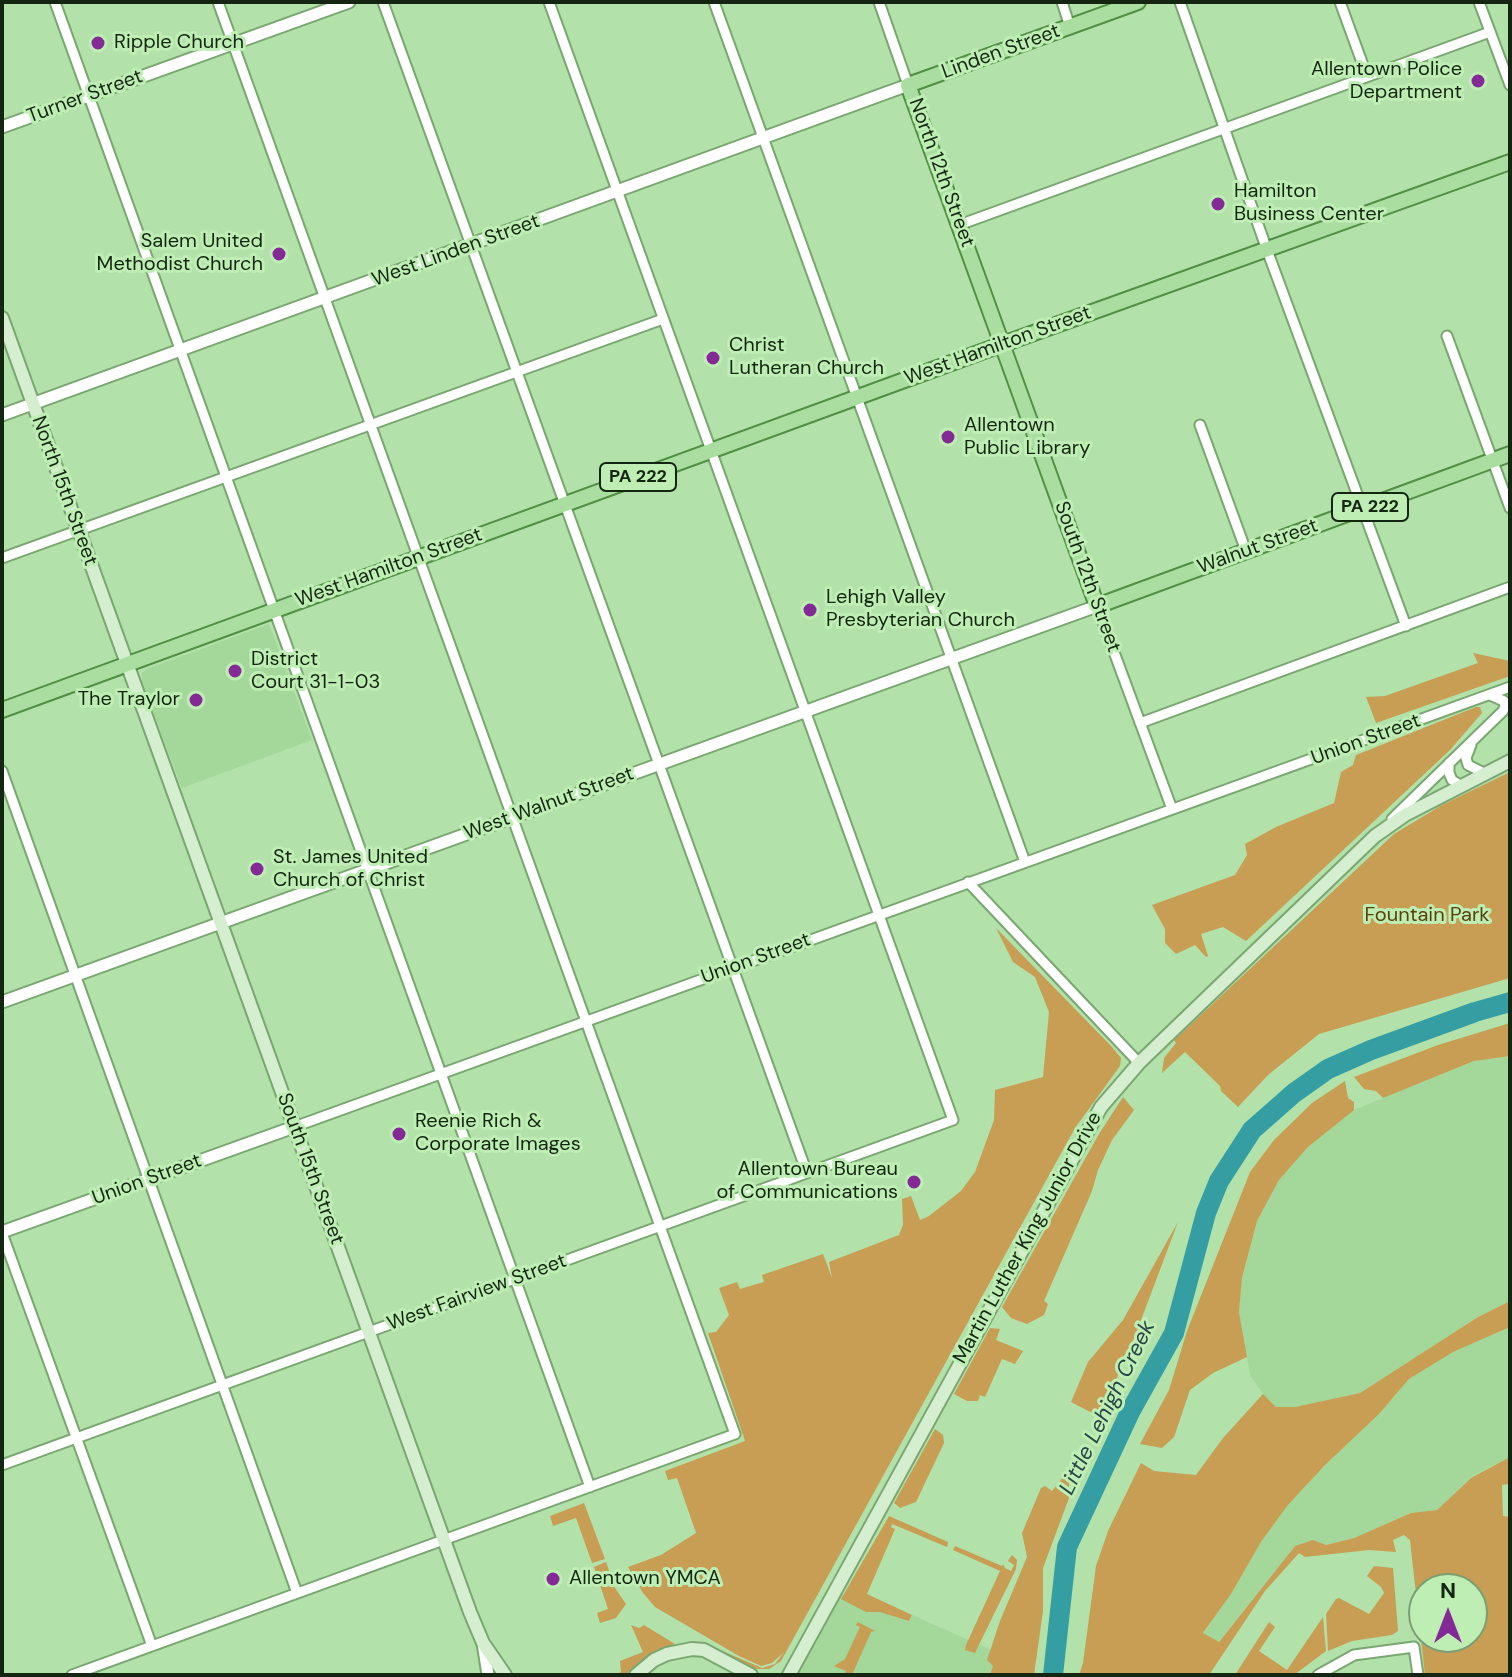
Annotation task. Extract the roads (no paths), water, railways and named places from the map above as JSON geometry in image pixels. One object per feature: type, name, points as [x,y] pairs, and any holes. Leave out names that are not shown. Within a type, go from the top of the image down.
[{"type":"main road","name":"Linden Street","points":[[908,85],[1138,2]]},
{"type":"main road","name":"North 12th Street","points":[[908,85],[1003,344]]},
{"type":"main road","name":"West Hamilton Street","points":[[127,664],[1510,162]]},
{"type":"main road","name":"North 15th Street","points":[[2,318],[127,664]]},
{"type":"main road","name":"South 12th Street","points":[[1003,344],[1097,606]]},
{"type":"main road","name":"Walnut Street","points":[[1097,606],[1510,454]]},
{"type":"main road","name":"PA 222","points":[[2,710],[127,664]]},
{"type":"main road","name":"South 15th Street","points":[[127,664],[483,1643]]},
{"type":"main road","name":"Martin Luther King Junior Drive","points":[[787,1673],[1101,1107],[1139,1063],[1375,836],[1405,815],[1510,761]]},
{"type":"main road","points":[[483,1643],[504,1674]]},
{"type":"main road","points":[[636,1675],[654,1660],[692,1649],[710,1653],[738,1671],[751,1675]]},
{"type":"main road","points":[[648,1675],[656,1667],[678,1656],[710,1653]]},
{"type":"street","points":[[55,2],[590,1487]]},
{"type":"street","points":[[72,1675],[735,1434],[218,2]]},
{"type":"street","name":"Turner Street","points":[[2,127],[349,2]]},
{"type":"street","points":[[383,2],[807,1173]]},
{"type":"street","points":[[549,2],[879,915]]},
{"type":"street","points":[[714,2],[1025,862]]},
{"type":"street","name":"North 12th Street","points":[[879,2],[908,85]]},
{"type":"street","points":[[1062,2],[1070,27]]},
{"type":"street","points":[[1180,2],[1267,250],[1406,626]]},
{"type":"street","points":[[1340,2],[1367,76]]},
{"type":"street","points":[[1479,2],[1510,85]]},
{"type":"street","points":[[959,225],[1490,32]]},
{"type":"street","name":"West Linden Street","points":[[2,415],[908,85]]},
{"type":"street","points":[[2,558],[663,319]]},
{"type":"street","points":[[1447,336],[1510,508]]},
{"type":"street","points":[[1200,425],[1246,551]]},
{"type":"street","points":[[1140,723],[1510,587]]},
{"type":"street","name":"West Walnut Street","points":[[2,1002],[1097,606]]},
{"type":"street","name":"South 12th Street","points":[[1097,606],[1172,809]]},
{"type":"street","name":"Union Street","points":[[2,1232],[1510,687]]},
{"type":"street","points":[[1375,836],[1507,708],[1504,701],[1490,695]]},
{"type":"street","points":[[1474,739],[1466,758],[1468,765],[1484,773]]},
{"type":"street","points":[[1449,763],[1449,773],[1460,785]]},
{"type":"street","points":[[2,771],[297,1593]]},
{"type":"street","points":[[968,882],[1139,1063]]},
{"type":"street","name":"West Fairview Street","points":[[2,1465],[953,1120],[879,915]]},
{"type":"street","points":[[2,1232],[152,1646]]},
{"type":"street","name":"South 15th Street","points":[[483,1643],[488,1675]]},
{"type":"street","points":[[1318,1675],[1354,1655],[1414,1647],[1418,1675]]},
{"type":"waterway","name":"Little Lehigh Creek","points":[[1053,1675],[1067,1547],[1130,1412],[1174,1333],[1206,1213],[1219,1181],[1252,1130],[1294,1093],[1328,1069],[1371,1050],[1510,1002]]},
{"type":"place","name":"Ripple Church","points":[[98,43]]},
{"type":"place","name":"Allentown Police Department","points":[[1478,81]]},
{"type":"place","name":"Hamilton Business Center","points":[[1218,204]]},
{"type":"place","name":"Salem United Methodist Church","points":[[279,254]]},
{"type":"place","name":"Christ Lutheran Church","points":[[713,358]]},
{"type":"place","name":"Allentown Public Library","points":[[948,437]]},
{"type":"place","name":"Lehigh Valley Presbyterian Church","points":[[810,610]]},
{"type":"place","name":"District Court 31-1-03","points":[[235,671]]},
{"type":"place","name":"The Traylor","points":[[196,700]]},
{"type":"place","name":"St. James United Church of Christ","points":[[257,869]]},
{"type":"place","name":"Reenie Rich & Corporate Images","points":[[399,1134]]},
{"type":"place","name":"Allentown Bureau of Communications","points":[[914,1182]]},
{"type":"place","name":"Allentown YMCA","points":[[553,1579]]},
{"type":"park label","name":"Fountain Park","points":[[1427,916]]}]
